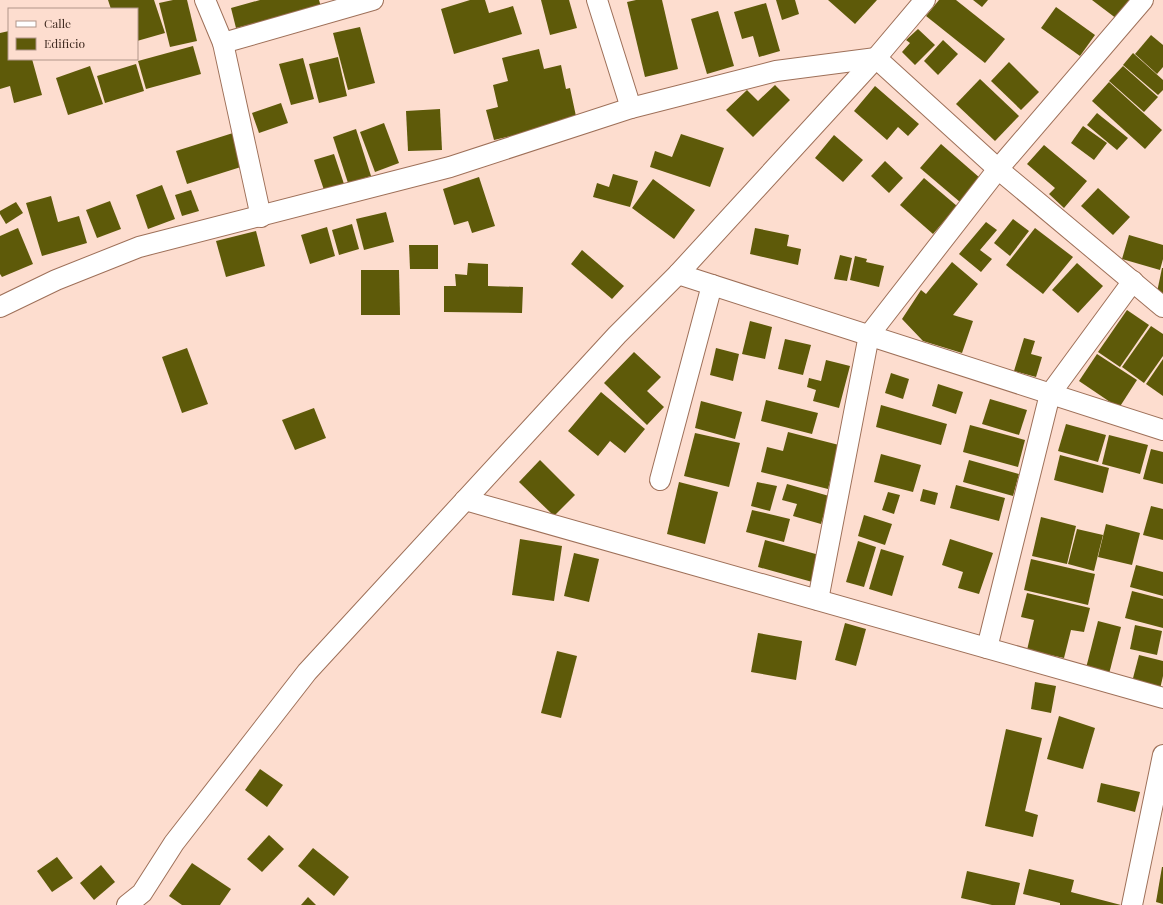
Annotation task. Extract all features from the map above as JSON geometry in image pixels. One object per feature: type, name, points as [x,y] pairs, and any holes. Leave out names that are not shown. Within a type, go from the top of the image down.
[{"type":"street","points":[[205,0],[224,43],[261,217]]},
{"type":"street","points":[[224,43],[373,0]]},
{"type":"street","points":[[597,0],[631,108]]},
{"type":"street","points":[[127,905],[142,893],[174,843],[307,672],[617,335],[678,274],[876,58],[925,0]]},
{"type":"street","points":[[818,600],[869,335],[998,169],[1143,0]]},
{"type":"street","points":[[0,307],[56,280],[139,248],[450,167],[631,108],[776,71],[876,58],[998,169],[1133,281],[1163,308]]},
{"type":"street","points":[[678,274],[1163,430]]},
{"type":"street","points":[[987,648],[1050,394],[1133,281]]},
{"type":"street","points":[[660,480],[712,285]]},
{"type":"street","points":[[465,500],[1163,698]]},
{"type":"street","points":[[1132,905],[1163,755]]},
{"type":"building","points":[[108,0],[154,0],[165,33],[138,41],[138,8],[111,8]]},
{"type":"building","points":[[173,0],[187,0],[197,41],[170,47],[159,3]]},
{"type":"building","points":[[260,0],[319,0],[321,7],[236,28],[231,8]]},
{"type":"building","points":[[470,0],[485,0],[489,13],[513,6],[522,34],[454,54],[441,9]]},
{"type":"building","points":[[541,0],[569,0],[577,28],[550,35]]},
{"type":"building","points":[[636,0],[662,0],[678,69],[645,77],[627,2]]},
{"type":"building","points":[[776,0],[795,0],[799,14],[782,20]]},
{"type":"building","points":[[828,0],[877,0],[855,24]]},
{"type":"building","points":[[939,0],[956,0],[1005,39],[985,63],[926,16]]},
{"type":"building","points":[[973,0],[988,0],[982,7]]},
{"type":"building","points":[[1092,0],[1131,0],[1117,19]]},
{"type":"building","points":[[766,3],[780,51],[759,57],[753,36],[742,39],[734,12]]},
{"type":"building","points":[[1056,7],[1095,35],[1080,56],[1041,28]]},
{"type":"building","points":[[718,11],[734,66],[707,74],[691,19]]},
{"type":"building","points":[[360,27],[375,83],[348,90],[333,33]]},
{"type":"building","points":[[918,29],[935,45],[915,65],[902,52],[910,43],[906,40]]},
{"type":"building","points":[[8,31],[8,60],[32,60],[42,95],[14,103],[10,86],[0,89],[0,33]]},
{"type":"building","points":[[1151,35],[1163,45],[1163,67],[1157,74],[1135,54]]},
{"type":"building","points":[[943,40],[958,54],[938,75],[924,61]]},
{"type":"building","points":[[193,46],[201,74],[146,89],[138,61]]},
{"type":"building","points":[[539,49],[544,69],[561,65],[566,89],[570,88],[577,121],[494,140],[486,110],[498,107],[493,85],[508,81],[502,58]]},
{"type":"building","points":[[1133,53],[1163,80],[1163,90],[1158,95],[1123,65]]},
{"type":"building","points":[[338,57],[347,96],[319,103],[309,64]]},
{"type":"building","points":[[303,58],[314,99],[291,105],[279,64]]},
{"type":"building","points":[[1009,62],[1039,92],[1021,110],[991,81]]},
{"type":"building","points":[[136,64],[144,91],[105,103],[97,76]]},
{"type":"building","points":[[90,66],[103,104],[68,115],[56,78]]},
{"type":"building","points":[[1123,66],[1158,97],[1144,112],[1109,81]]},
{"type":"building","points":[[980,79],[1019,116],[995,141],[956,104]]},
{"type":"building","points":[[1109,82],[1162,130],[1145,149],[1092,101]]},
{"type":"building","points":[[775,85],[790,100],[753,137],[726,110],[747,90],[758,101]]},
{"type":"building","points":[[875,86],[919,124],[908,136],[898,127],[887,140],[854,111]]},
{"type":"building","points":[[281,103],[288,123],[259,133],[252,113]]},
{"type":"building","points":[[440,109],[442,150],[408,151],[406,111]]},
{"type":"building","points":[[1097,113],[1128,138],[1117,150],[1087,125]]},
{"type":"building","points":[[384,123],[399,163],[375,172],[360,132]]},
{"type":"building","points":[[1083,126],[1107,143],[1094,160],[1071,143]]},
{"type":"building","points":[[356,129],[371,176],[348,183],[333,137]]},
{"type":"building","points":[[233,133],[244,166],[187,184],[176,151]]},
{"type":"building","points":[[681,134],[724,148],[710,187],[650,167],[655,151],[672,157]]},
{"type":"building","points":[[834,135],[863,160],[843,182],[815,158]]},
{"type":"building","points":[[941,144],[980,178],[960,202],[920,168]]},
{"type":"building","points":[[1044,145],[1087,181],[1064,208],[1049,194],[1055,188],[1027,164]]},
{"type":"building","points":[[334,154],[344,184],[324,190],[314,160]]},
{"type":"building","points":[[885,161],[903,178],[889,193],[871,176]]},
{"type":"building","points":[[613,174],[638,181],[630,207],[593,197],[597,183],[609,187]]},
{"type":"building","points":[[479,177],[495,226],[472,233],[468,221],[454,225],[443,189]]},
{"type":"building","points":[[924,178],[957,206],[933,234],[900,205]]},
{"type":"building","points":[[653,179],[695,210],[674,239],[632,208]]},
{"type":"building","points":[[162,185],[175,219],[148,229],[136,195]]},
{"type":"building","points":[[1098,188],[1130,217],[1113,235],[1081,206]]},
{"type":"building","points":[[191,190],[199,211],[182,216],[175,195]]},
{"type":"building","points":[[51,196],[58,222],[79,216],[87,243],[42,256],[26,203]]},
{"type":"building","points":[[110,201],[121,229],[97,238],[86,210]]},
{"type":"building","points":[[16,202],[23,213],[6,224],[0,214],[0,211]]},
{"type":"building","points":[[386,212],[394,242],[364,250],[356,219]]},
{"type":"building","points":[[1013,219],[1029,231],[1010,256],[994,243]]},
{"type":"building","points":[[986,222],[997,230],[980,250],[992,259],[981,272],[959,254]]},
{"type":"building","points":[[352,224],[359,249],[339,255],[332,230]]},
{"type":"building","points":[[327,227],[335,256],[310,264],[301,235]]},
{"type":"building","points":[[18,228],[33,264],[2,277],[0,274],[0,236]]},
{"type":"building","points":[[755,228],[789,235],[787,246],[801,249],[798,265],[750,254]]},
{"type":"building","points":[[1035,228],[1073,257],[1043,294],[1006,265]]},
{"type":"building","points":[[256,231],[265,266],[226,277],[216,241]]},
{"type":"building","points":[[1129,235],[1163,245],[1163,259],[1160,270],[1122,259]]},
{"type":"building","points":[[409,245],[438,245],[438,269],[410,269]]},
{"type":"building","points":[[582,250],[624,286],[612,299],[571,264]]},
{"type":"building","points":[[840,255],[852,258],[847,281],[834,279]]},
{"type":"building","points":[[855,256],[867,259],[866,262],[884,266],[879,287],[850,280]]},
{"type":"building","points":[[952,262],[978,284],[953,315],[973,321],[962,353],[923,341],[902,319],[921,290],[926,294]]},
{"type":"building","points":[[468,263],[488,264],[488,286],[523,287],[522,313],[444,312],[444,286],[456,286],[455,274],[467,275]]},
{"type":"building","points":[[1077,263],[1103,286],[1078,313],[1052,290]]},
{"type":"building","points":[[1163,268],[1163,298],[1156,297]]},
{"type":"building","points":[[361,270],[399,270],[400,315],[361,315]]},
{"type":"building","points":[[1127,310],[1149,325],[1120,367],[1098,352]]},
{"type":"building","points":[[750,321],[772,327],[765,359],[742,354]]},
{"type":"building","points":[[1151,326],[1163,334],[1163,356],[1144,383],[1122,367]]},
{"type":"building","points":[[1024,338],[1035,341],[1031,354],[1042,357],[1036,377],[1014,371]]},
{"type":"building","points":[[785,339],[811,345],[803,375],[778,369]]},
{"type":"building","points":[[187,348],[208,404],[182,413],[162,357]]},
{"type":"building","points":[[716,348],[739,354],[733,381],[710,375]]},
{"type":"building","points":[[634,352],[661,377],[647,391],[664,407],[647,425],[604,383]]},
{"type":"building","points":[[1097,354],[1137,380],[1119,408],[1079,381]]},
{"type":"building","points":[[1163,359],[1163,396],[1146,384]]},
{"type":"building","points":[[826,360],[850,366],[839,408],[813,401],[816,390],[807,387],[809,378],[821,381]]},
{"type":"building","points":[[891,373],[909,379],[903,399],[885,393]]},
{"type":"building","points":[[938,384],[963,392],[956,414],[932,406]]},
{"type":"building","points":[[601,392],[645,429],[625,453],[610,441],[598,456],[568,431]]},
{"type":"building","points":[[990,399],[1027,410],[1019,435],[982,424]]},
{"type":"building","points":[[766,400],[818,413],[812,434],[761,421]]},
{"type":"building","points":[[701,401],[742,412],[735,439],[695,428]]},
{"type":"building","points":[[881,405],[947,424],[941,445],[876,427]]},
{"type":"building","points":[[314,408],[326,438],[295,450],[282,420]]},
{"type":"building","points":[[1066,424],[1106,435],[1098,462],[1058,451]]},
{"type":"building","points":[[970,425],[1025,440],[1018,467],[963,452]]},
{"type":"building","points":[[788,432],[839,445],[828,489],[761,472],[767,447],[783,451]]},
{"type":"building","points":[[695,433],[740,443],[729,487],[684,476]]},
{"type":"building","points":[[1109,435],[1148,445],[1140,474],[1102,464]]},
{"type":"building","points":[[1151,449],[1163,452],[1163,484],[1143,479]]},
{"type":"building","points":[[881,454],[921,465],[913,492],[874,482]]},
{"type":"building","points":[[1060,455],[1109,468],[1103,493],[1054,480]]},
{"type":"building","points":[[540,460],[575,495],[554,516],[519,482]]},
{"type":"building","points":[[969,460],[1019,474],[1013,496],[963,482]]},
{"type":"building","points":[[679,482],[718,492],[705,544],[667,534]]},
{"type":"building","points":[[757,482],[777,486],[770,511],[751,506]]},
{"type":"building","points":[[787,484],[829,496],[821,524],[793,516],[797,504],[782,500]]},
{"type":"building","points":[[956,485],[1005,498],[999,521],[950,508]]},
{"type":"building","points":[[923,489],[938,493],[935,505],[920,501]]},
{"type":"building","points":[[888,492],[900,495],[894,514],[882,510]]},
{"type":"building","points":[[1151,506],[1163,509],[1163,540],[1143,535]]},
{"type":"building","points":[[752,510],[790,519],[784,542],[746,532]]},
{"type":"building","points":[[864,515],[892,524],[885,545],[858,536]]},
{"type":"building","points":[[1041,517],[1076,526],[1067,564],[1032,556]]},
{"type":"building","points":[[1106,524],[1140,533],[1132,565],[1098,557]]},
{"type":"building","points":[[1077,529],[1103,535],[1094,571],[1068,564]]},
{"type":"building","points":[[520,539],[562,546],[554,601],[512,595]]},
{"type":"building","points":[[950,539],[993,553],[979,594],[958,588],[963,572],[942,565]]},
{"type":"building","points":[[765,540],[823,556],[816,583],[758,567]]},
{"type":"building","points":[[858,541],[876,547],[864,587],[846,582]]},
{"type":"building","points":[[881,549],[904,556],[892,596],[869,589]]},
{"type":"building","points":[[574,553],[599,559],[589,602],[564,596]]},
{"type":"building","points":[[1031,559],[1095,574],[1088,605],[1024,590]]},
{"type":"building","points":[[1136,565],[1163,572],[1163,596],[1130,587]]},
{"type":"building","points":[[1132,591],[1163,599],[1163,628],[1125,618]]},
{"type":"building","points":[[1027,593],[1090,608],[1084,632],[1071,630],[1064,658],[1027,650],[1034,620],[1021,617]]},
{"type":"building","points":[[1098,621],[1121,627],[1109,674],[1086,668]]},
{"type":"building","points":[[845,623],[866,629],[856,666],[835,660]]},
{"type":"building","points":[[1135,625],[1162,631],[1157,655],[1130,649]]},
{"type":"building","points":[[758,633],[802,641],[796,680],[751,672]]},
{"type":"building","points":[[557,651],[577,656],[561,718],[541,713]]},
{"type":"building","points":[[1139,655],[1163,661],[1163,676],[1160,689],[1132,682]]},
{"type":"building","points":[[1035,682],[1056,686],[1051,713],[1031,709]]},
{"type":"building","points":[[1059,716],[1095,728],[1083,769],[1047,759]]},
{"type":"building","points":[[1006,729],[1042,738],[1025,811],[1038,815],[1033,837],[985,826]]},
{"type":"building","points":[[260,769],[283,785],[267,807],[245,790]]},
{"type":"building","points":[[1101,783],[1140,792],[1135,812],[1097,802]]},
{"type":"building","points":[[269,835],[284,849],[262,872],[247,859]]},
{"type":"building","points":[[313,848],[349,877],[334,896],[298,866]]},
{"type":"building","points":[[57,857],[73,878],[52,892],[37,871]]},
{"type":"building","points":[[192,863],[231,889],[220,905],[182,905],[169,896]]},
{"type":"building","points":[[101,865],[115,882],[94,900],[80,883]]},
{"type":"building","points":[[1163,867],[1163,904],[1156,902]]},
{"type":"building","points":[[1029,869],[1074,880],[1071,892],[1121,905],[1060,905],[1060,903],[1023,894]]},
{"type":"building","points":[[967,871],[1020,883],[1015,905],[992,905],[961,898]]},
{"type":"building","points":[[308,897],[316,905],[301,905]]}]
